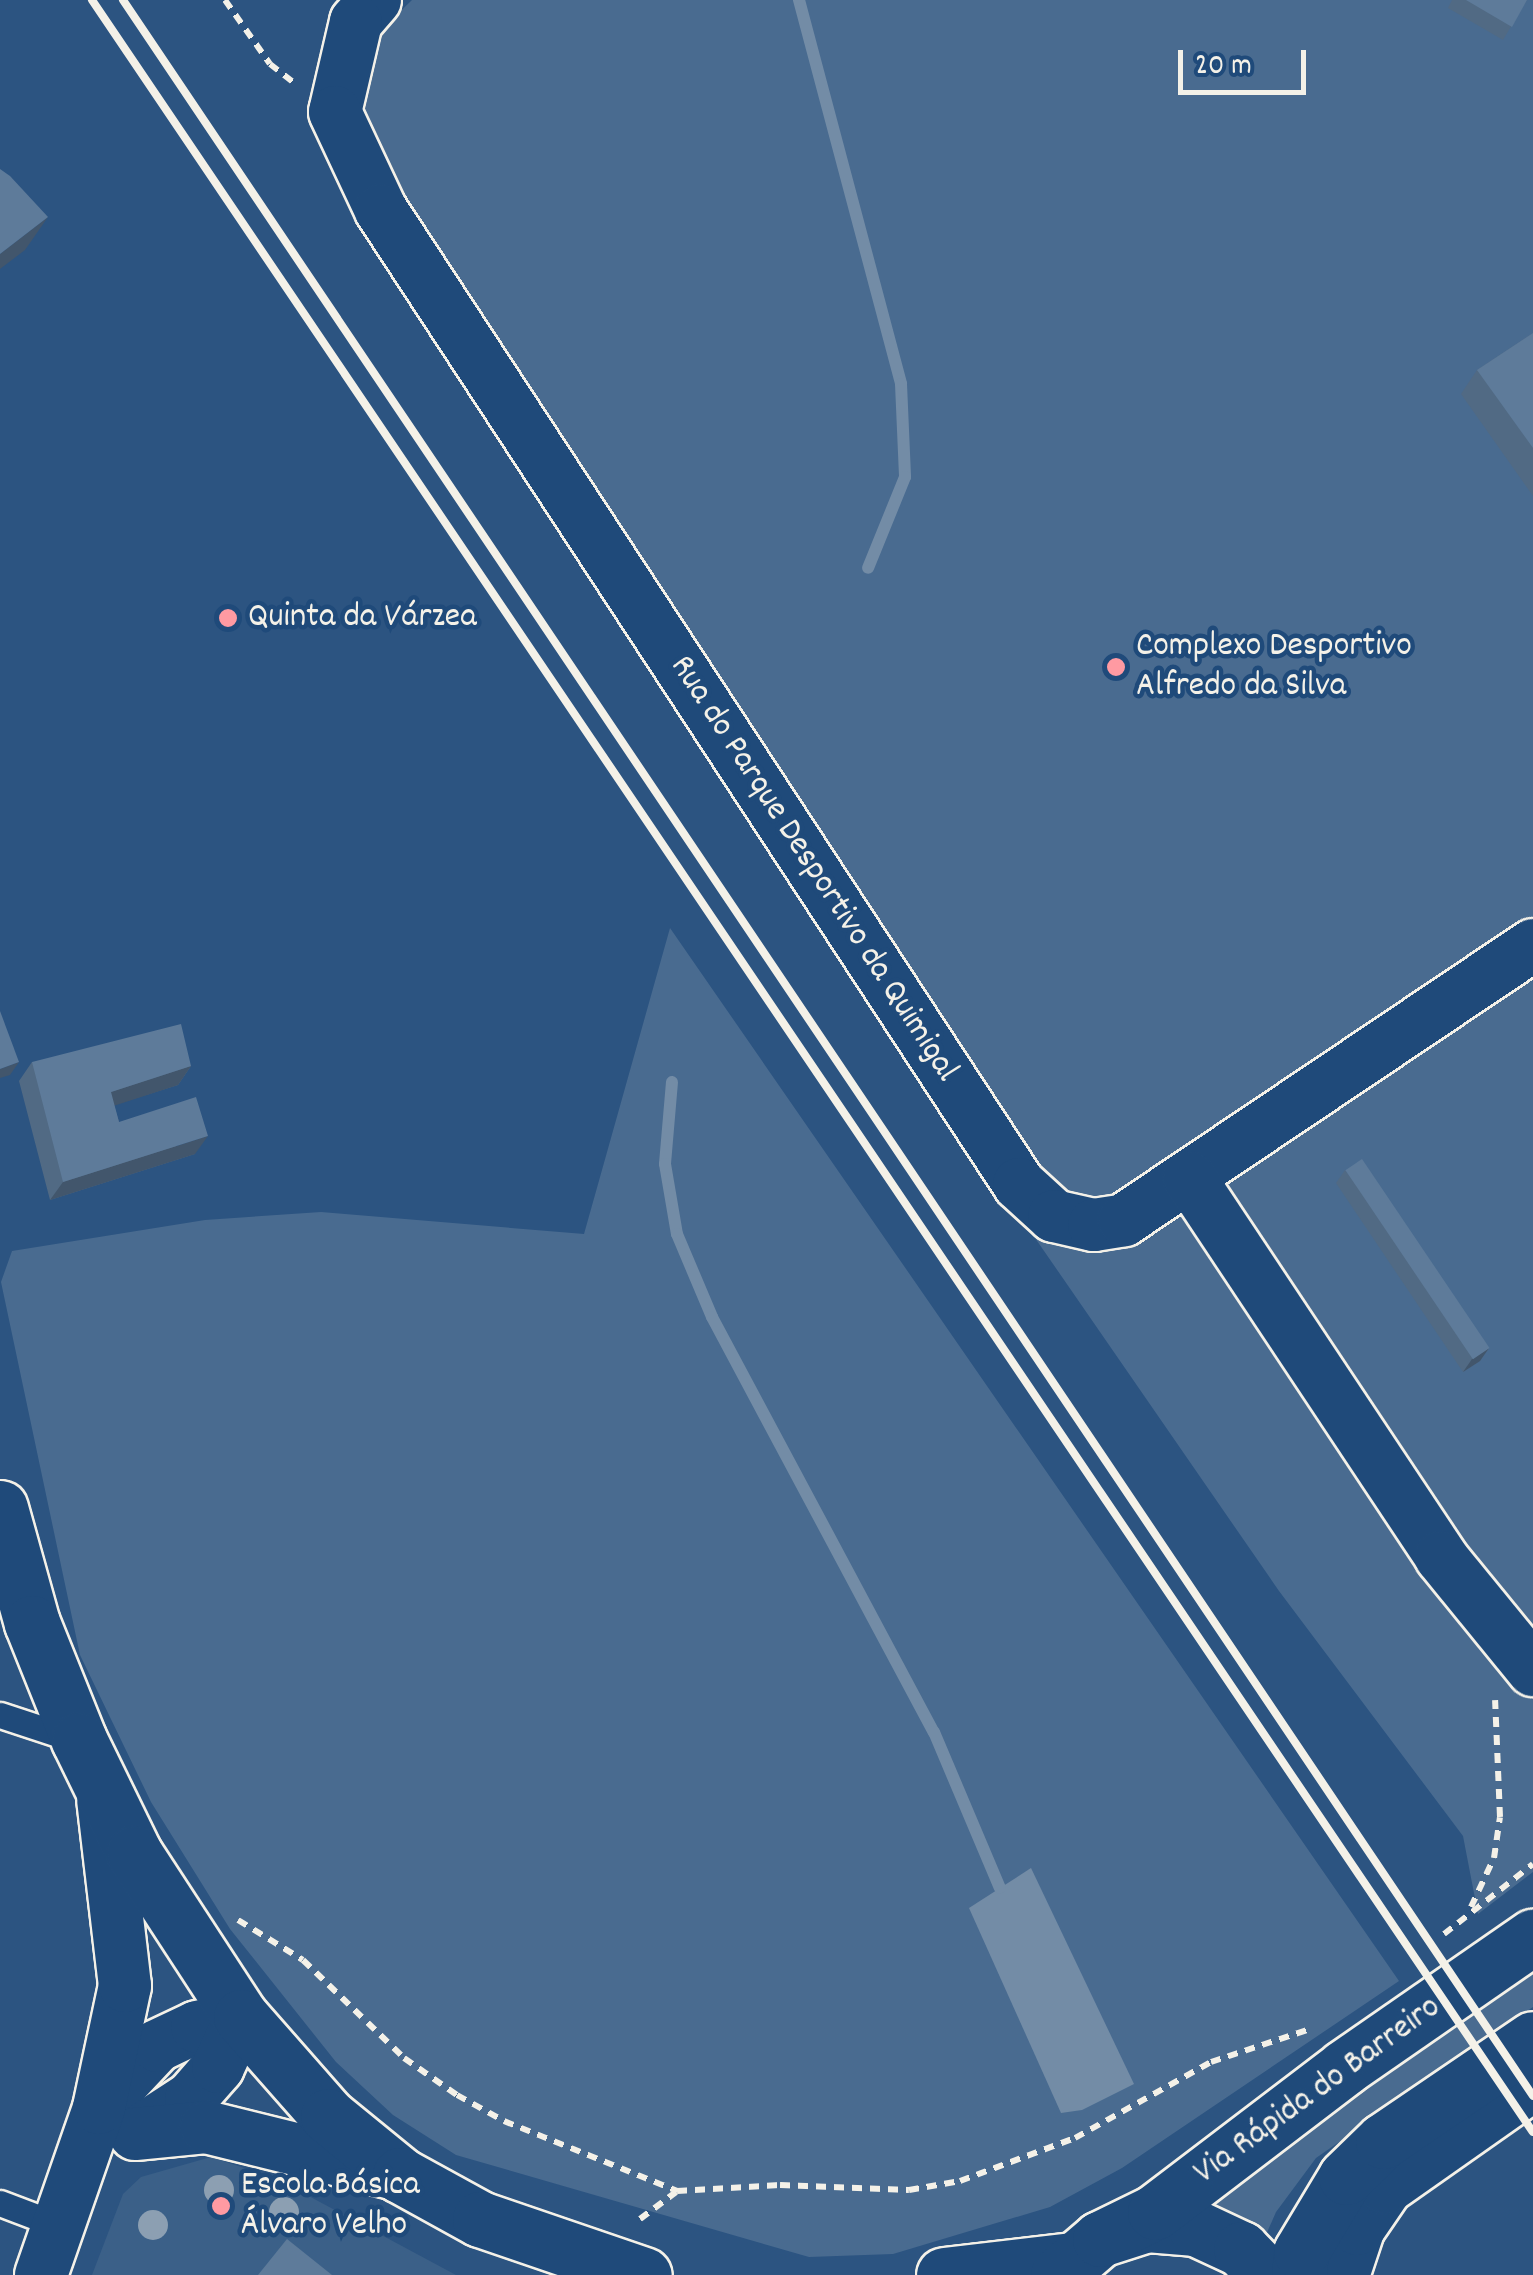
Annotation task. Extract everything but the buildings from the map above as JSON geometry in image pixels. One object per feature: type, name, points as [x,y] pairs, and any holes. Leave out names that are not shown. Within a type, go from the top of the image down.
[{"type":"main road","points":[[0,1508],[32,1624],[78,1740],[161,1898],[241,2018],[328,2116],[400,2175],[480,2219],[644,2275]]},
{"type":"main road","name":"Via Rápida do Barreiro","points":[[1077,2258],[1154,2212],[1533,1936]]},
{"type":"main road","points":[[1299,2275],[1301,2252],[1346,2177],[1383,2141],[1530,2053]]},
{"type":"main road","points":[[1341,2275],[1357,2226],[1385,2186],[1530,2053]]},
{"type":"main road","points":[[944,2275],[1077,2258],[1147,2224],[1196,2228],[1241,2248],[1266,2275]]},
{"type":"street","points":[[335,112],[365,11]]},
{"type":"street","name":"Rua do Parque Desportivo da Quimigal","points":[[335,112],[381,210],[1019,1184],[1054,1216],[1094,1225],[1124,1220],[1533,945]]},
{"type":"street","points":[[1189,1177],[1386,1476],[1533,1670]]},
{"type":"street","points":[[102,1789],[125,1986],[117,2121]]},
{"type":"street","points":[[41,2275],[65,2205],[157,2046],[197,2027],[241,2018]]},
{"type":"street","points":[[117,2121],[206,2127],[400,2175]]},
{"type":"lane","points":[[0,1716],[78,1740]]},
{"type":"lane","points":[[0,2203],[65,2205]]},
{"type":"path","points":[[224,0],[270,64],[335,112]]},
{"type":"path","points":[[1468,1913],[1494,1858],[1500,1817],[1492,1619]]},
{"type":"path","points":[[1430,1944],[1533,1864]]},
{"type":"path","points":[[226,1914],[302,1960],[404,2058],[457,2094],[504,2121],[677,2191],[780,2186],[909,2190],[960,2182],[1012,2167],[1201,2067],[1284,2042],[1324,2019]]},
{"type":"path","points":[[640,2219],[677,2191]]},
{"type":"shaded area","name":"Complexo Desportivo Alfredo da Silva","points":[[412,0],[1533,0],[1533,1872],[1478,1914],[1463,1836],[1279,1591],[995,1180],[373,175],[361,105],[377,34]]},
{"type":"shaded area","points":[[670,928],[1399,1981],[1122,2168],[1050,2207],[893,2254],[809,2257],[456,2155],[393,2115],[336,2062],[230,1929],[151,1802],[80,1655],[1,1282],[12,1251],[205,1220],[321,1212],[584,1234]]},
{"type":"shaded area","points":[[1031,1868],[1134,2084],[1082,2110],[1061,2113],[969,1908]]},
{"type":"shaded area","points":[[1533,1955],[1533,2007],[1316,2158],[1276,2212],[1258,2253],[1210,2204]]},
{"type":"shaded area","name":"Escola Básica Álvaro Velho","points":[[211,2157],[277,2179],[456,2275],[92,2275],[123,2194],[141,2177]]},
{"type":"waterway","points":[[799,0],[901,384],[905,477],[868,568]]},
{"type":"waterway","points":[[672,1082],[665,1164],[677,1234],[712,1317],[934,1732],[1000,1888]]},
{"type":"railway","points":[[92,0],[1533,2132]]},
{"type":"railway","points":[[123,0],[1533,2096]]},
{"type":"place","name":"Quinta da Várzea","points":[[228,618]]},
{"type":"place","name":"Complexo Desportivo Alfredo da Silva","points":[[1116,667]]},
{"type":"place","name":"Escola Básica Álvaro Velho","points":[[221,2206]]}]
